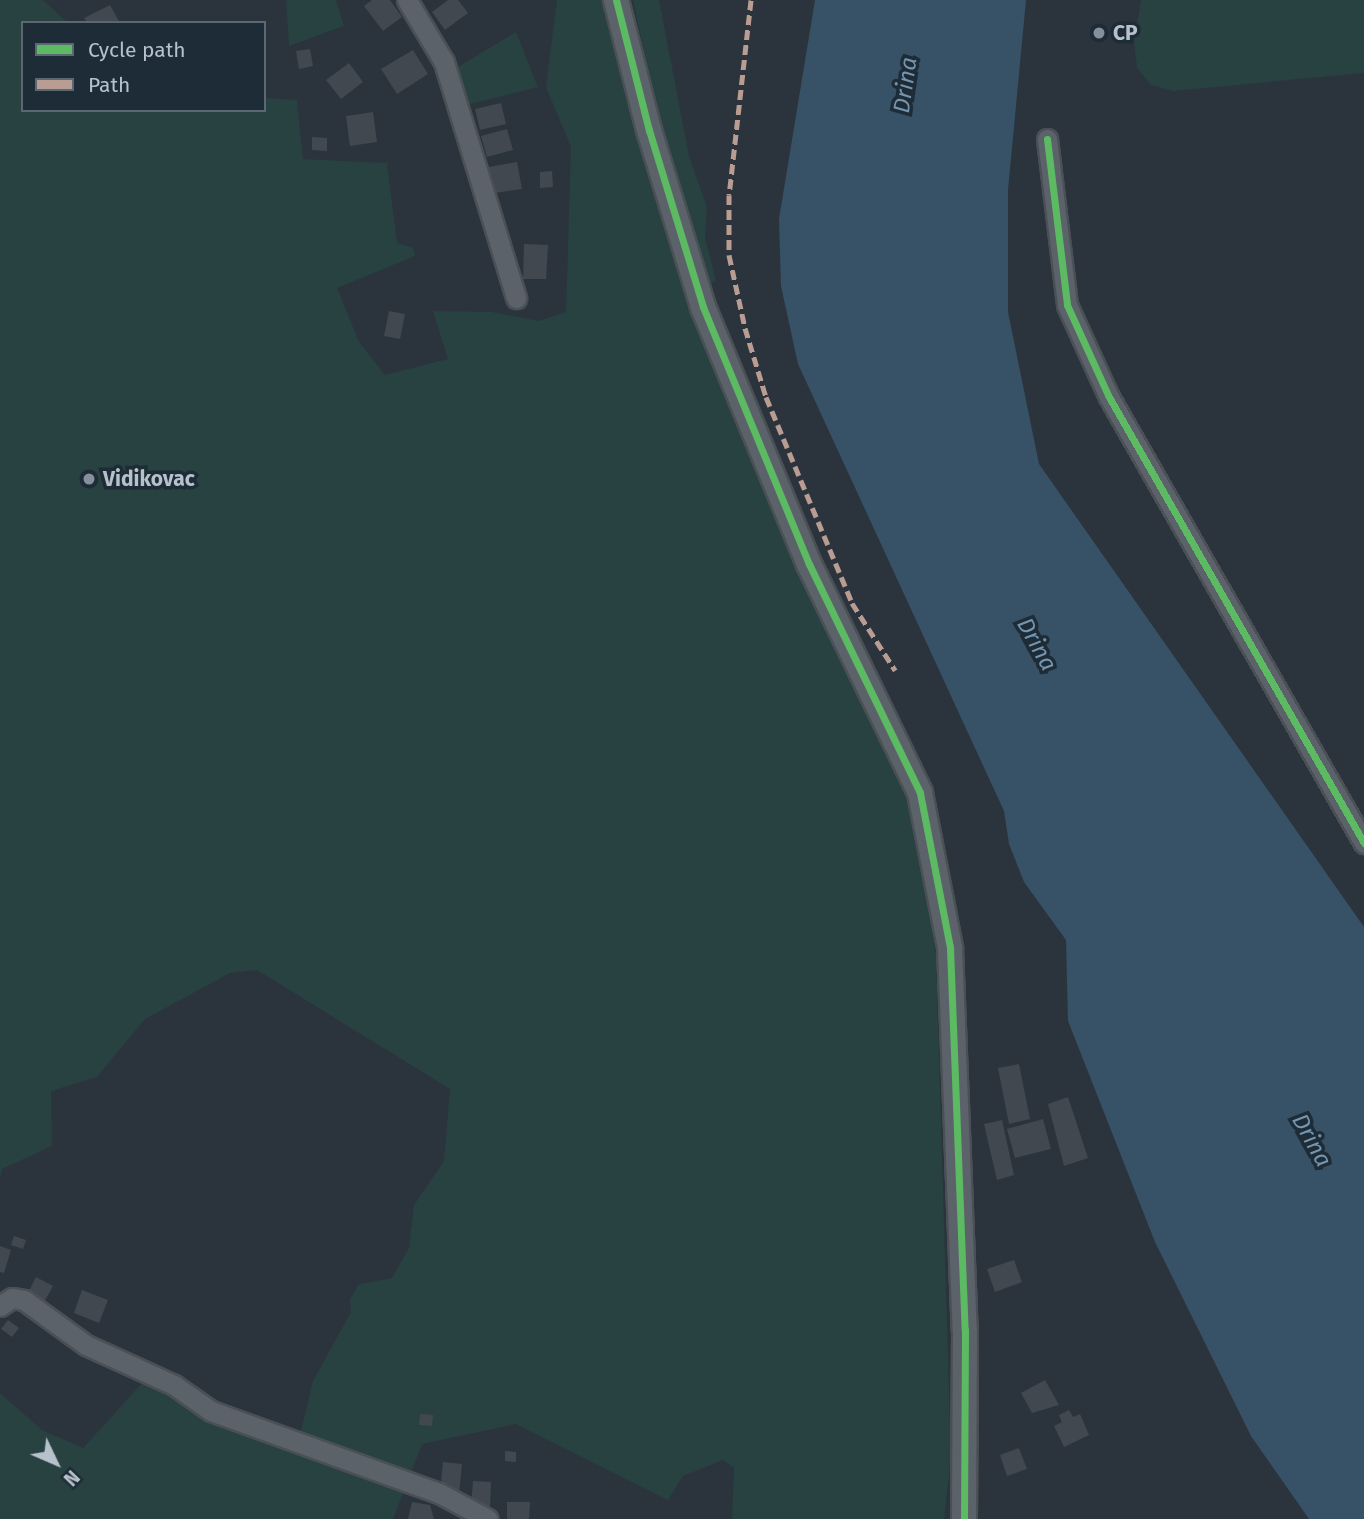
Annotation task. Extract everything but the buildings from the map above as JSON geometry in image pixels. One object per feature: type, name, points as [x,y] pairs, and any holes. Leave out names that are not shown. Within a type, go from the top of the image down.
[{"type":"street","points":[[407,0],[444,62],[516,298]]},
{"type":"street","points":[[617,0],[649,130],[703,307],[809,564],[920,793],[950,948],[965,1330],[964,1519]]},
{"type":"street","points":[[1047,139],[1067,305],[1109,397],[1364,843]]},
{"type":"street","points":[[0,1306],[12,1298],[24,1300],[86,1345],[174,1385],[211,1411],[439,1493],[488,1519]]},
{"type":"green space","points":[[0,0],[43,0],[66,21],[21,21],[21,112],[266,112],[266,98],[297,100],[303,159],[387,163],[397,243],[413,248],[415,256],[337,288],[359,342],[385,375],[448,359],[433,311],[492,312],[539,321],[566,312],[571,147],[546,87],[557,0],[604,0],[690,307],[799,571],[911,799],[936,955],[951,1456],[944,1519],[732,1519],[734,1468],[723,1460],[683,1476],[668,1500],[516,1424],[422,1444],[393,1519],[0,1519],[0,1393],[42,1430],[83,1448],[154,1370],[193,1393],[299,1439],[313,1381],[351,1312],[350,1299],[359,1284],[392,1278],[409,1248],[414,1205],[444,1161],[450,1089],[257,970],[230,973],[145,1019],[97,1077],[51,1091],[52,1146],[2,1169],[0,1178]]},
{"type":"green space","points":[[286,0],[336,0],[344,26],[289,46]]},
{"type":"green space","points":[[633,0],[659,0],[689,156],[707,207],[705,237],[716,281],[707,285],[660,126]]},
{"type":"green space","points":[[1141,0],[1364,0],[1364,73],[1173,91],[1151,85],[1137,68],[1134,41]]},
{"type":"green space","points":[[516,32],[538,87],[454,108],[443,76]]},
{"type":"water","name":"Drina","points":[[815,0],[1026,0],[1008,190],[1008,312],[1039,464],[1364,927],[1364,1519],[1309,1519],[1251,1436],[1155,1242],[1068,1021],[1066,940],[1024,882],[1009,844],[1004,811],[798,364],[781,286],[779,219]]},
{"type":"marked path","points":[[751,0],[729,195],[729,255],[745,328],[766,397],[852,603],[895,670]]},
{"type":"cycle path","points":[[616,0],[649,130],[703,307],[809,564],[920,793],[950,948],[965,1330],[964,1519]]},
{"type":"cycle path","points":[[1047,139],[1067,305],[1109,397],[1364,843]]},
{"type":"place","name":"CP","points":[[1099,33]]},
{"type":"place","name":"Vidikovac","points":[[89,479]]}]
